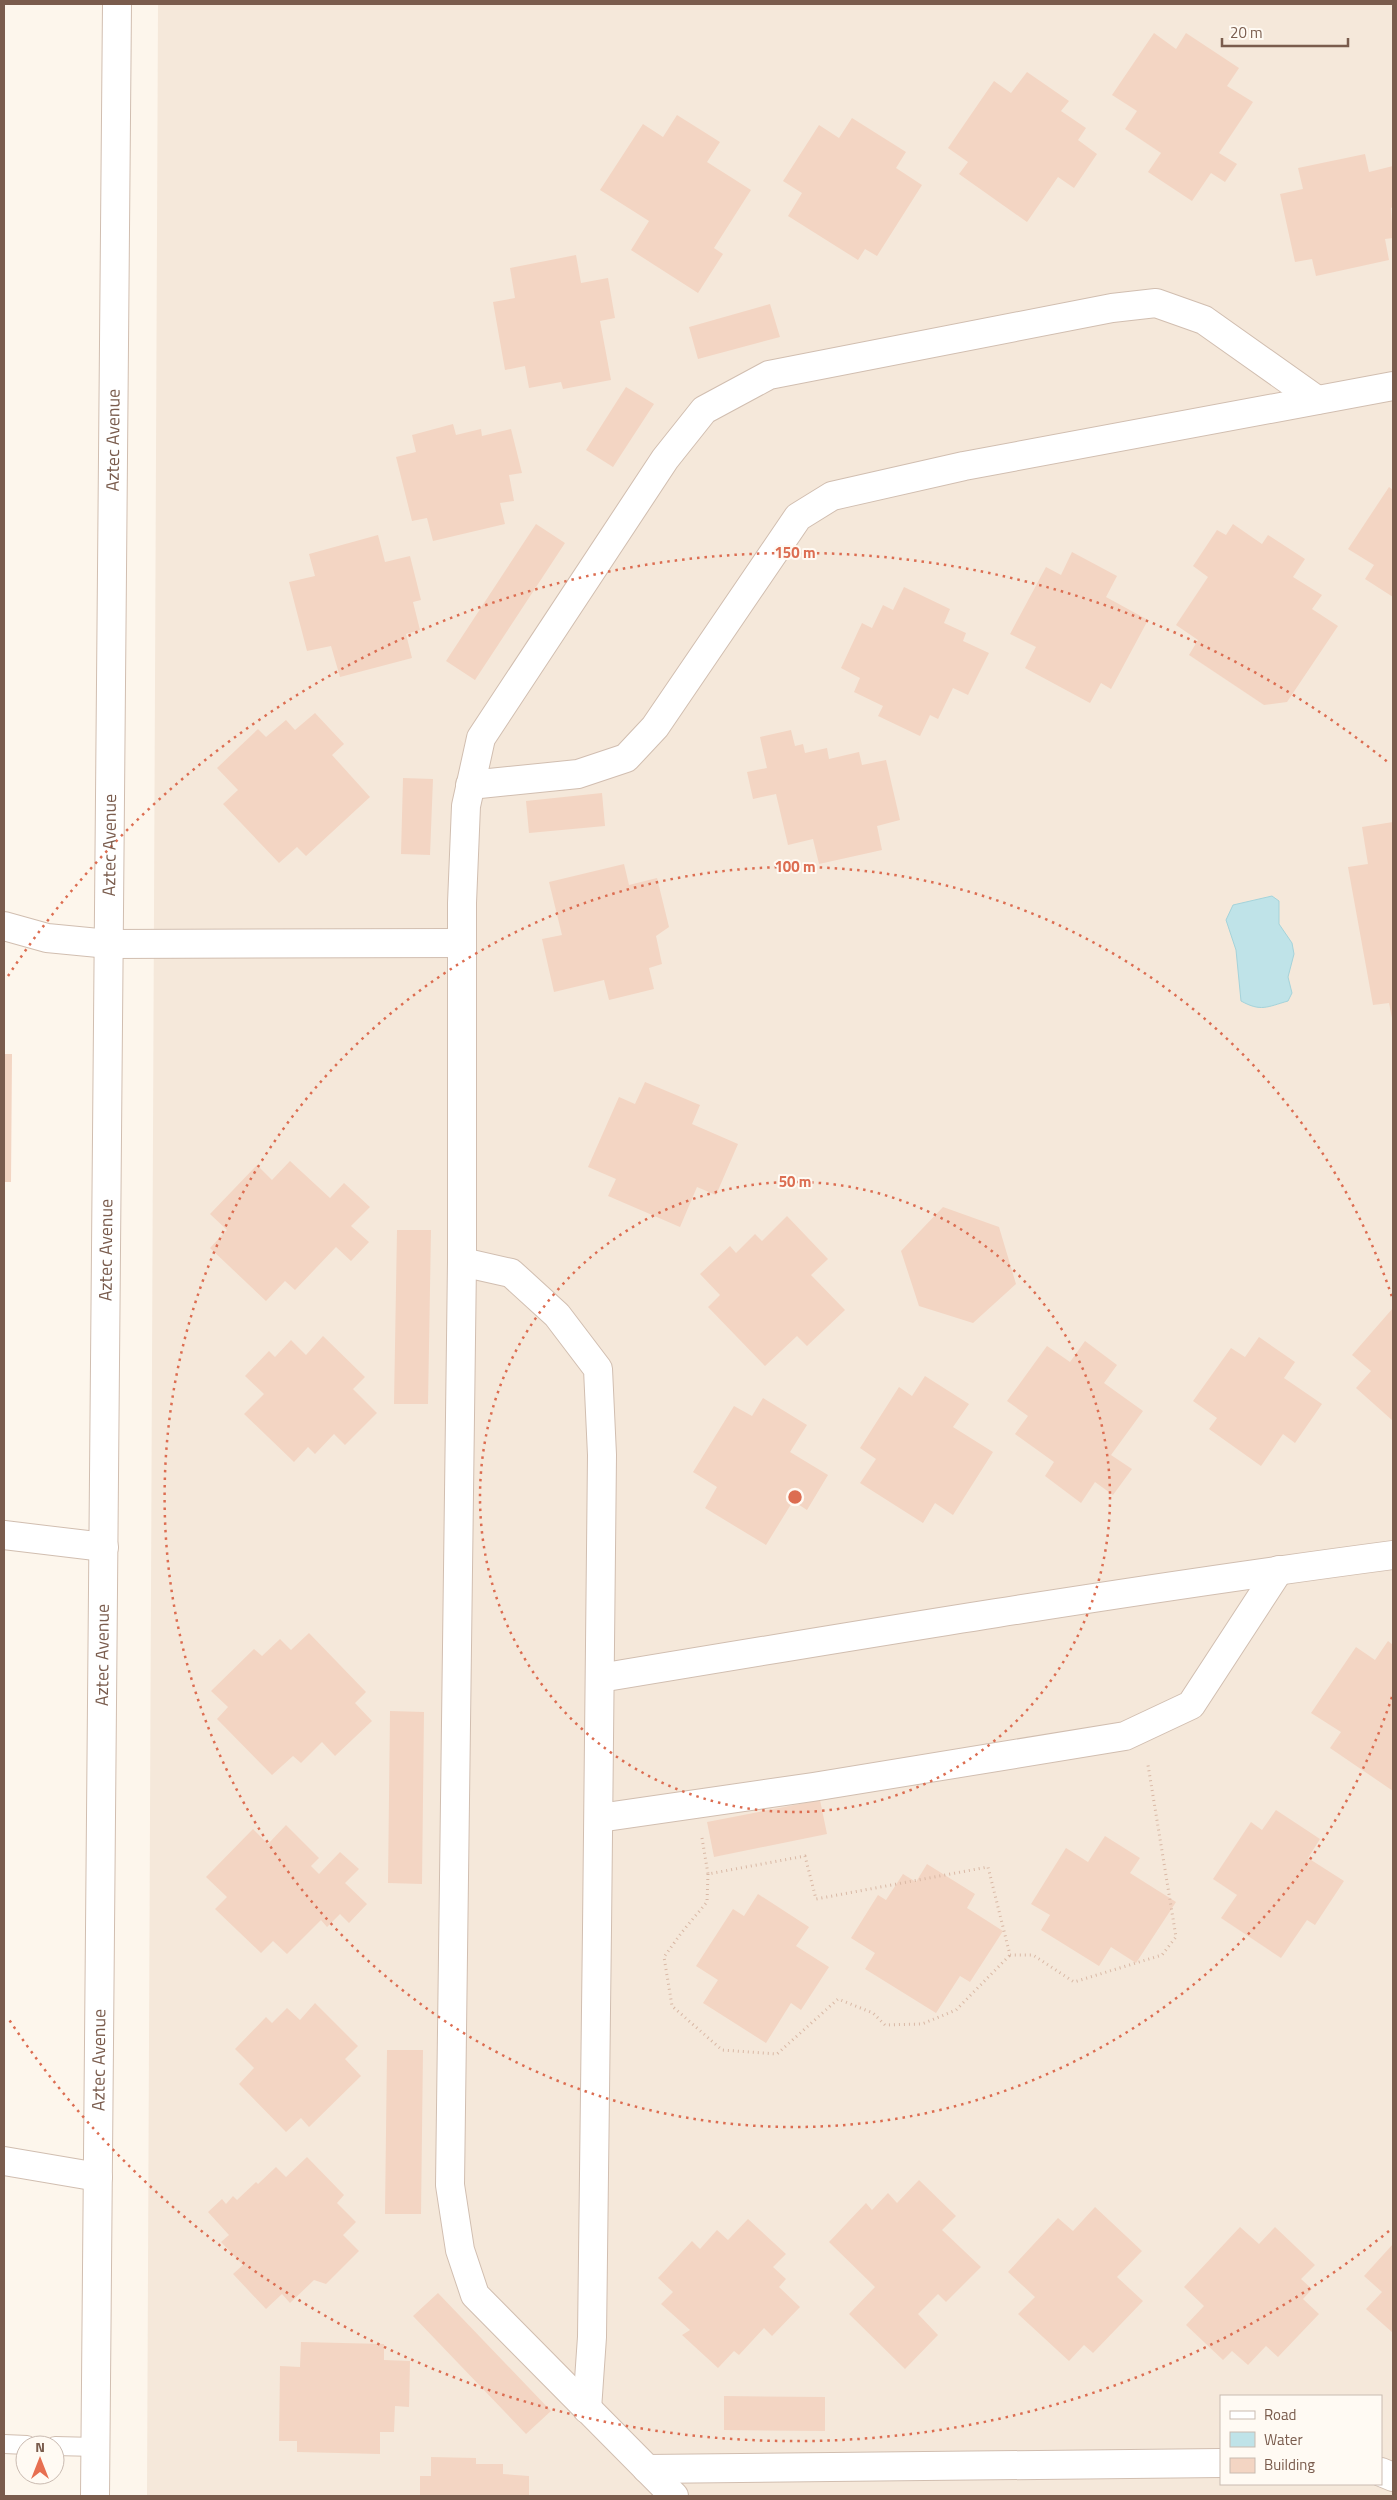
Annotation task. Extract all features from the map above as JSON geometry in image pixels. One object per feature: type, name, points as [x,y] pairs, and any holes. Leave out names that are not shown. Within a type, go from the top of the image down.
[{"type":"street","name":"Aztec Avenue","points":[[95,2496],[117,4]]},
{"type":"street","points":[[674,2496],[476,2295],[460,2250],[450,2185],[462,1262],[462,943],[466,815],[470,786],[481,738],[665,459],[704,410],[769,376],[1112,308],[1156,303],[1204,320],[1318,400]]},
{"type":"street","points":[[470,786],[578,774],[626,758],[655,727],[798,517],[832,496],[964,466],[1393,386]]},
{"type":"street","points":[[4,926],[47,938],[109,944],[462,943]]},
{"type":"street","points":[[462,1262],[511,1273],[557,1315],[598,1369],[602,1455],[599,1818],[592,2337],[587,2408]]},
{"type":"street","points":[[4,1535],[104,1547]]},
{"type":"street","points":[[600,1678],[894,1629],[1393,1554]]},
{"type":"street","points":[[599,1818],[1125,1736],[1191,1705],[1278,1570]]},
{"type":"street","points":[[4,2161],[98,2177]]},
{"type":"street","points":[[647,2469],[1220,2463]]},
{"type":"lane","points":[[65,2446],[96,2447]]},
{"type":"path","points":[[696,1804],[708,1874],[707,1902],[664,1957],[672,2006],[722,2050],[777,2054],[838,1999],[873,2012],[886,2025],[922,2024],[956,2010],[1010,1955],[1033,1955],[1074,1982],[1162,1955],[1176,1937],[1142,1728]]},
{"type":"path","points":[[708,1874],[805,1856],[816,1899],[988,1867],[1010,1955]]},
{"type":"shaded area","points":[[158,4],[1393,4],[1393,2496],[147,2496]]},
{"type":"water","points":[[1272,896],[1279,901],[1279,924],[1292,943],[1294,954],[1288,977],[1292,993],[1288,1001],[1269,1007],[1259,1007],[1241,1001],[1236,950],[1226,920],[1233,905]]},
{"type":"building","points":[[1154,33],[1176,49],[1186,33],[1239,68],[1227,86],[1253,102],[1219,153],[1237,164],[1225,182],[1211,173],[1192,201],[1148,172],[1161,153],[1125,129],[1137,111],[1112,95]]},
{"type":"building","points":[[1027,72],[1069,101],[1061,111],[1086,128],[1078,140],[1097,154],[1074,188],[1058,177],[1027,222],[959,174],[968,162],[948,148],[994,81],[1011,93]]},
{"type":"building","points":[[677,115],[720,142],[707,162],[751,190],[714,248],[723,254],[698,293],[631,250],[649,221],[600,190],[643,124],[663,137]]},
{"type":"building","points":[[852,118],[906,152],[896,168],[922,185],[877,256],[865,249],[858,260],[788,216],[802,193],[783,181],[819,125],[839,138]]},
{"type":"building","points":[[1365,154],[1369,172],[1393,166],[1393,207],[1391,208],[1393,238],[1385,239],[1389,260],[1316,276],[1312,259],[1295,262],[1280,194],[1303,189],[1298,168]]},
{"type":"building","points":[[576,255],[581,283],[608,278],[615,318],[600,321],[611,380],[563,389],[561,382],[529,388],[525,366],[505,370],[493,302],[515,298],[510,268]]},
{"type":"building","points":[[770,304],[780,337],[698,359],[689,327]]},
{"type":"building","points":[[626,387],[654,404],[613,467],[586,450]]},
{"type":"building","points":[[453,424],[456,435],[481,429],[482,436],[511,429],[522,473],[509,475],[514,501],[500,503],[505,524],[433,541],[427,518],[412,521],[396,457],[416,452],[412,435]]},
{"type":"building","points":[[1389,487],[1393,490],[1393,597],[1365,579],[1374,565],[1348,549]]},
{"type":"building","points":[[536,524],[565,543],[475,680],[446,661]]},
{"type":"building","points":[[1233,524],[1262,544],[1268,535],[1305,559],[1293,577],[1322,595],[1312,609],[1338,626],[1287,702],[1264,705],[1189,655],[1198,640],[1176,625],[1208,577],[1193,566],[1217,530],[1226,535]]},
{"type":"building","points":[[378,535],[385,562],[410,556],[421,600],[413,602],[420,630],[406,634],[412,658],[340,677],[331,646],[307,651],[289,582],[315,576],[309,554]]},
{"type":"building","points":[[1072,552],[1117,576],[1106,597],[1148,620],[1111,689],[1101,683],[1090,703],[1025,668],[1036,647],[1010,634],[1046,567],[1061,575]]},
{"type":"building","points":[[904,587],[950,609],[944,623],[966,633],[963,641],[989,653],[968,695],[953,688],[938,719],[930,715],[920,736],[878,716],[883,706],[854,692],[860,678],[841,668],[862,623],[872,628],[883,605],[893,610]]},
{"type":"building","points":[[315,713],[344,744],[332,755],[370,797],[306,856],[297,847],[279,863],[223,804],[238,790],[217,768],[258,729],[266,737],[286,720],[295,730]]},
{"type":"building","points":[[791,730],[795,746],[803,744],[805,753],[827,748],[829,759],[859,752],[862,765],[886,760],[900,820],[877,826],[882,850],[819,864],[813,839],[788,845],[776,794],[753,799],[747,772],[767,768],[760,737]]},
{"type":"building","points":[[403,778],[433,779],[430,855],[401,854]]},
{"type":"building","points":[[602,793],[605,826],[529,833],[526,801]]},
{"type":"building","points":[[1393,822],[1392,1018],[1389,1003],[1373,1005],[1348,867],[1368,864],[1362,827]]},
{"type":"building","points":[[624,864],[629,885],[657,878],[669,927],[656,936],[662,964],[649,968],[654,989],[609,1000],[604,980],[554,992],[542,939],[562,935],[549,882]]},
{"type":"building","points":[[4,1054],[12,1054],[11,1182],[4,1182]]},
{"type":"building","points":[[645,1082],[700,1105],[692,1124],[738,1144],[716,1195],[697,1187],[680,1227],[608,1196],[616,1179],[588,1167],[619,1097],[635,1104]]},
{"type":"building","points":[[290,1161],[330,1198],[344,1183],[370,1207],[351,1226],[369,1242],[351,1261],[336,1247],[295,1290],[285,1281],[266,1301],[210,1248],[227,1230],[210,1214],[257,1165],[272,1180]]},
{"type":"building","points":[[943,1207],[999,1227],[1016,1284],[973,1323],[919,1306],[901,1251]]},
{"type":"building","points":[[787,1216],[828,1259],[811,1275],[845,1310],[807,1346],[797,1336],[765,1366],[708,1307],[720,1295],[700,1274],[730,1246],[736,1253],[755,1234],[762,1241]]},
{"type":"building","points":[[397,1230],[431,1230],[428,1404],[394,1404]]},
{"type":"building","points":[[1393,1308],[1393,1421],[1356,1388],[1371,1371],[1352,1355]]},
{"type":"building","points":[[323,1336],[365,1377],[353,1389],[377,1413],[345,1445],[334,1434],[315,1454],[308,1447],[294,1462],[244,1414],[264,1394],[245,1376],[269,1351],[275,1357],[291,1340],[306,1355]]},
{"type":"building","points":[[1259,1337],[1295,1362],[1284,1378],[1322,1404],[1295,1443],[1283,1434],[1261,1466],[1209,1429],[1217,1418],[1193,1401],[1231,1348],[1245,1357]]},
{"type":"building","points":[[1085,1341],[1117,1365],[1104,1383],[1143,1411],[1111,1455],[1132,1469],[1113,1495],[1095,1482],[1081,1503],[1045,1476],[1054,1462],[1015,1434],[1028,1416],[1007,1401],[1047,1346],[1070,1362]]},
{"type":"building","points":[[925,1376],[969,1404],[953,1427],[993,1452],[953,1515],[935,1503],[923,1523],[860,1483],[876,1459],[860,1448],[899,1387],[912,1396]]},
{"type":"building","points":[[763,1398],[807,1425],[790,1452],[828,1475],[807,1510],[793,1501],[766,1545],[705,1508],[717,1487],[693,1472],[734,1406],[752,1416]]},
{"type":"building","points":[[309,1633],[366,1692],[355,1703],[372,1721],[335,1756],[322,1742],[301,1763],[293,1756],[272,1775],[217,1719],[228,1707],[211,1691],[254,1649],[262,1656],[280,1639],[291,1650]]},
{"type":"building","points":[[1388,1641],[1393,1645],[1393,1791],[1330,1748],[1341,1732],[1311,1713],[1356,1647],[1375,1660]]},
{"type":"building","points":[[390,1711],[424,1712],[422,1884],[388,1883]]},
{"type":"building","points":[[820,1800],[827,1834],[714,1857],[707,1822]]},
{"type":"building","points":[[1276,1810],[1320,1839],[1308,1858],[1344,1881],[1315,1925],[1307,1920],[1281,1958],[1221,1918],[1237,1895],[1213,1879],[1251,1822],[1262,1830]]},
{"type":"building","points":[[286,1825],[319,1858],[311,1866],[319,1874],[340,1852],[359,1869],[345,1883],[367,1904],[349,1923],[340,1914],[327,1927],[321,1920],[287,1954],[273,1941],[261,1953],[215,1909],[227,1897],[206,1877],[253,1829],[268,1844]]},
{"type":"building","points":[[1105,1836],[1140,1858],[1130,1873],[1176,1902],[1136,1963],[1111,1947],[1099,1966],[1041,1930],[1050,1915],[1031,1904],[1066,1848],[1088,1862]]},
{"type":"building","points":[[927,1864],[975,1894],[967,1908],[1003,1931],[970,1982],[960,1976],[936,2013],[865,1969],[875,1953],[851,1938],[878,1895],[886,1900],[903,1874],[916,1882]]},
{"type":"building","points":[[758,1894],[809,1927],[796,1946],[829,1967],[801,2010],[791,2003],[766,2043],[703,2003],[718,1980],[696,1966],[733,1909],[744,1916]]},
{"type":"building","points":[[315,2003],[358,2046],[345,2059],[361,2076],[309,2127],[301,2118],[286,2132],[239,2084],[254,2068],[235,2049],[266,2017],[272,2023],[287,2008],[300,2020]]},
{"type":"building","points":[[387,2050],[423,2050],[421,2214],[385,2214]]},
{"type":"building","points":[[307,2157],[344,2195],[337,2203],[356,2222],[343,2235],[359,2251],[326,2284],[314,2280],[290,2303],[282,2294],[266,2309],[233,2274],[243,2265],[221,2242],[229,2235],[208,2212],[222,2199],[226,2204],[233,2196],[237,2200],[276,2167],[286,2177]]},
{"type":"building","points":[[919,2180],[956,2216],[942,2230],[981,2267],[946,2302],[938,2294],[918,2314],[938,2335],[905,2369],[849,2314],[875,2287],[829,2242],[866,2203],[872,2210],[888,2193],[897,2203]]},
{"type":"building","points":[[1095,2207],[1142,2251],[1117,2277],[1143,2301],[1093,2353],[1084,2345],[1069,2361],[1018,2314],[1035,2297],[1008,2272],[1058,2218],[1073,2231]]},
{"type":"building","points":[[748,2219],[786,2254],[773,2267],[786,2279],[779,2287],[800,2307],[772,2336],[764,2328],[739,2355],[734,2351],[718,2368],[682,2335],[690,2330],[661,2304],[673,2292],[658,2278],[692,2241],[700,2249],[717,2230],[728,2240]]},
{"type":"building","points":[[1240,2227],[1259,2244],[1275,2227],[1315,2265],[1301,2279],[1312,2289],[1303,2299],[1319,2314],[1278,2357],[1266,2346],[1248,2365],[1232,2351],[1223,2360],[1186,2325],[1204,2306],[1184,2287]]},
{"type":"building","points":[[1393,2244],[1393,2333],[1366,2309],[1382,2292],[1364,2276]]},
{"type":"building","points":[[438,2293],[551,2411],[526,2434],[413,2316]]},
{"type":"building","points":[[301,2342],[384,2344],[384,2360],[410,2361],[409,2407],[395,2406],[394,2432],[380,2432],[380,2454],[297,2452],[297,2441],[279,2441],[280,2366],[300,2367]]},
{"type":"building","points":[[724,2396],[825,2397],[825,2431],[724,2430]]},
{"type":"building","points":[[431,2457],[476,2458],[476,2464],[503,2464],[503,2474],[529,2476],[529,2496],[420,2496],[420,2476],[431,2476]]}]
